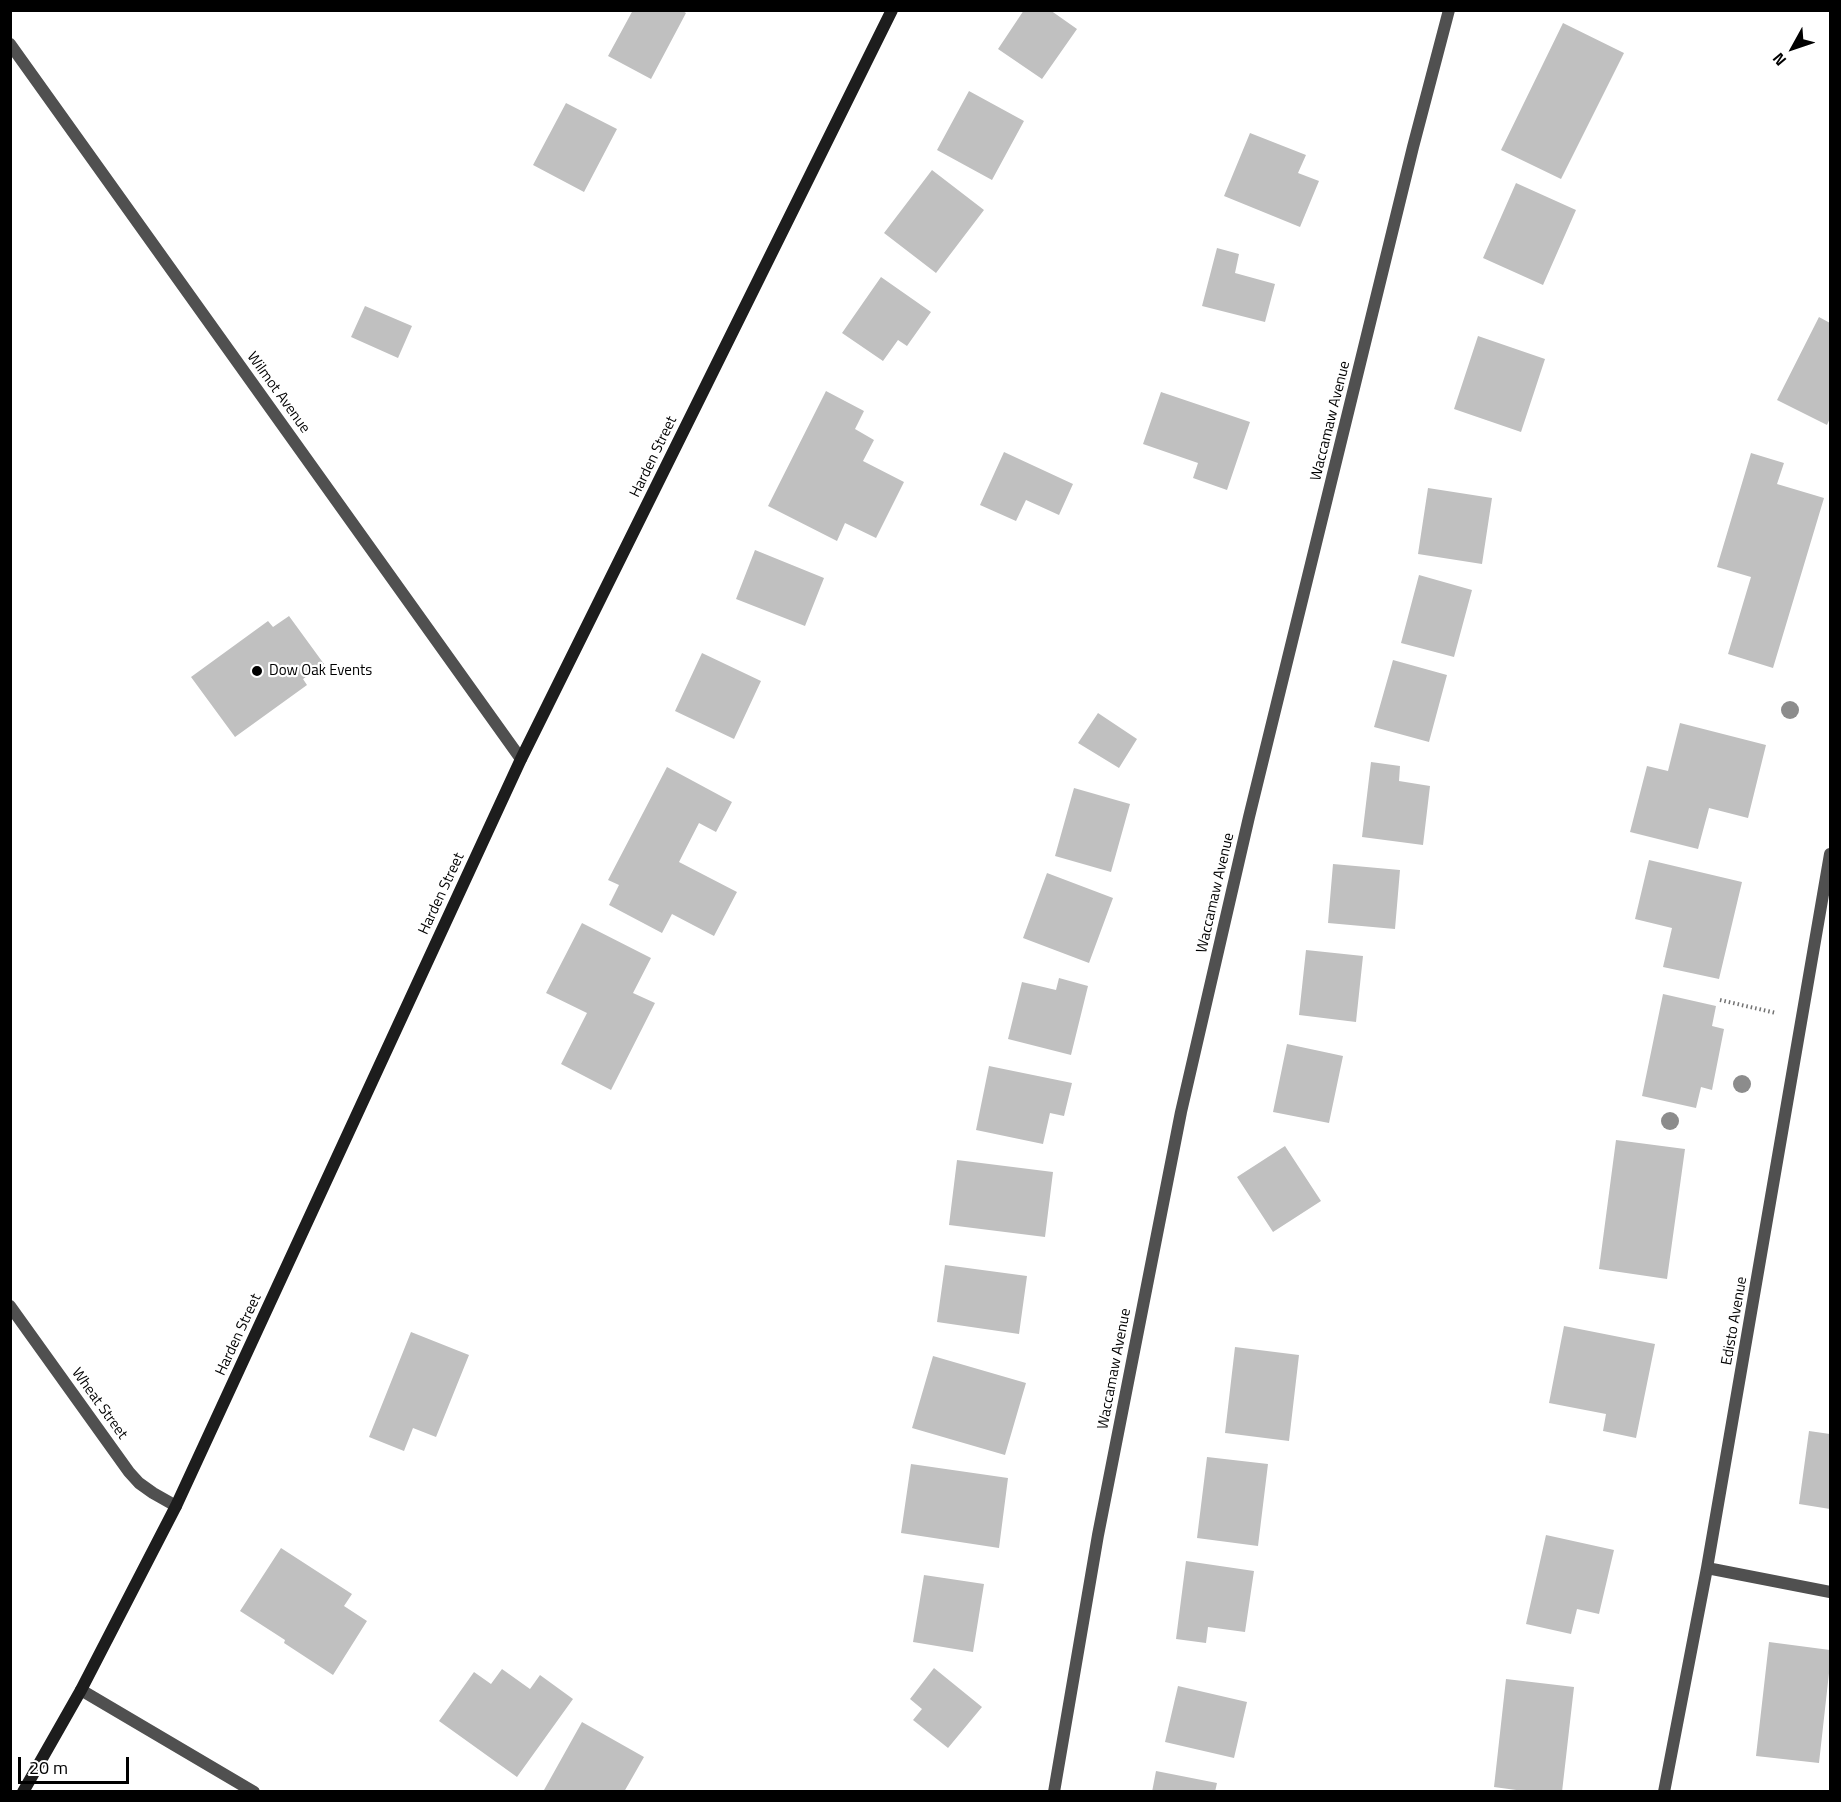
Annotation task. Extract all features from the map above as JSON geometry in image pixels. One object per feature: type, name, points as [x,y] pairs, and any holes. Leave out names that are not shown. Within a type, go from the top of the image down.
[{"type":"main road","name":"Harden Street","points":[[22,1791],[81,1690],[176,1506],[521,759],[892,10]]},
{"type":"street","name":"Waccamaw Avenue","points":[[1054,1791],[1098,1535],[1181,1112],[1252,806],[1413,147],[1449,10]]},
{"type":"street","name":"Wilmot Avenue","points":[[10,44],[521,759]]},
{"type":"street","name":"Edisto Avenue","points":[[1664,1791],[1707,1568],[1830,854]]},
{"type":"street","name":"Wheat Street","points":[[10,1306],[129,1472],[139,1483],[176,1506]]},
{"type":"street","points":[[1707,1568],[1830,1592]]},
{"type":"street","points":[[81,1690],[254,1791]]},
{"type":"path","points":[[1720,1000],[1776,1013]]},
{"type":"building","points":[[633,10],[681,10],[686,13],[651,79],[608,56]]},
{"type":"building","points":[[1024,10],[1050,10],[1077,29],[1042,79],[998,49]]},
{"type":"building","points":[[1563,23],[1624,53],[1561,179],[1501,150]]},
{"type":"building","points":[[969,91],[1024,121],[992,180],[937,150]]},
{"type":"building","points":[[566,103],[617,129],[584,192],[533,165]]},
{"type":"building","points":[[1250,133],[1306,155],[1298,173],[1319,181],[1300,227],[1224,196]]},
{"type":"building","points":[[932,170],[984,210],[936,273],[884,233]]},
{"type":"building","points":[[1516,183],[1576,210],[1543,285],[1483,258]]},
{"type":"building","points":[[1217,248],[1239,254],[1235,273],[1275,284],[1265,322],[1202,306]]},
{"type":"building","points":[[881,277],[931,312],[907,346],[898,340],[883,361],[842,333]]},
{"type":"building","points":[[365,306],[412,326],[398,358],[351,337]]},
{"type":"building","points":[[1819,317],[1830,323],[1830,418],[1827,425],[1777,400]]},
{"type":"building","points":[[1478,336],[1545,359],[1521,432],[1454,409]]},
{"type":"building","points":[[826,391],[864,411],[855,429],[874,440],[863,461],[904,482],[876,538],[845,523],[837,541],[768,506]]},
{"type":"building","points":[[1161,392],[1250,422],[1227,490],[1193,478],[1198,463],[1143,444]]},
{"type":"building","points":[[1004,452],[1073,484],[1059,515],[1026,500],[1016,521],[980,505]]},
{"type":"building","points":[[1751,453],[1784,463],[1777,484],[1824,498],[1773,668],[1728,654],[1751,577],[1717,567]]},
{"type":"building","points":[[1428,488],[1492,498],[1482,564],[1418,554]]},
{"type":"building","points":[[755,550],[824,578],[805,626],[736,599]]},
{"type":"building","points":[[1419,575],[1472,590],[1454,657],[1401,643]]},
{"type":"building","name":"Dow Oak Events","points":[[289,616],[324,664],[303,679],[307,685],[235,737],[191,677],[268,621],[273,627]]},
{"type":"building","points":[[702,653],[761,681],[734,739],[675,711]]},
{"type":"building","points":[[1393,660],[1447,675],[1429,742],[1374,727]]},
{"type":"building","points":[[1098,713],[1137,739],[1119,768],[1078,743]]},
{"type":"building","points":[[1680,723],[1766,745],[1748,818],[1709,808],[1698,849],[1630,832],[1647,766],[1668,771]]},
{"type":"building","points":[[1371,762],[1400,766],[1399,781],[1430,786],[1423,845],[1362,837]]},
{"type":"building","points":[[667,767],[732,802],[716,832],[699,823],[679,862],[737,892],[714,936],[672,914],[662,933],[609,905],[619,885],[608,880]]},
{"type":"building","points":[[1074,788],[1130,804],[1111,872],[1055,856]]},
{"type":"building","points":[[1649,860],[1742,882],[1719,979],[1663,967],[1672,928],[1635,919]]},
{"type":"building","points":[[1333,864],[1400,870],[1395,929],[1328,923]]},
{"type":"building","points":[[1047,873],[1113,898],[1089,963],[1023,938]]},
{"type":"building","points":[[582,923],[651,958],[633,993],[655,1003],[611,1090],[561,1064],[587,1013],[546,993]]},
{"type":"building","points":[[1306,950],[1363,956],[1356,1022],[1299,1015]]},
{"type":"building","points":[[1059,978],[1088,986],[1071,1055],[1008,1039],[1022,982],[1056,990]]},
{"type":"building","points":[[1663,994],[1716,1006],[1712,1026],[1724,1029],[1712,1090],[1701,1087],[1696,1108],[1642,1096]]},
{"type":"building","points":[[1287,1044],[1343,1056],[1329,1123],[1273,1112]]},
{"type":"building","points":[[989,1066],[1072,1083],[1064,1116],[1050,1113],[1043,1144],[976,1130]]},
{"type":"building","points":[[1616,1140],[1685,1149],[1667,1279],[1599,1269]]},
{"type":"building","points":[[1285,1146],[1321,1201],[1273,1232],[1237,1177]]},
{"type":"building","points":[[957,1160],[1053,1172],[1045,1237],[949,1225]]},
{"type":"building","points":[[945,1265],[1027,1276],[1019,1334],[937,1322]]},
{"type":"building","points":[[1564,1326],[1655,1344],[1636,1438],[1603,1431],[1606,1414],[1549,1403]]},
{"type":"building","points":[[411,1332],[469,1355],[436,1437],[413,1428],[404,1451],[369,1437]]},
{"type":"building","points":[[1235,1347],[1299,1355],[1289,1441],[1225,1433]]},
{"type":"building","points":[[933,1356],[1026,1383],[1005,1455],[912,1428]]},
{"type":"building","points":[[1809,1431],[1830,1434],[1830,1509],[1799,1504]]},
{"type":"building","points":[[1207,1457],[1268,1464],[1258,1546],[1197,1538]]},
{"type":"building","points":[[911,1464],[1008,1478],[999,1548],[901,1533]]},
{"type":"building","points":[[1546,1535],[1614,1550],[1599,1614],[1577,1609],[1571,1634],[1526,1624]]},
{"type":"building","points":[[281,1548],[352,1594],[344,1606],[367,1621],[333,1675],[240,1611]]},
{"type":"building","points":[[1186,1561],[1254,1571],[1245,1632],[1208,1627],[1206,1643],[1176,1639]]},
{"type":"building","points":[[924,1575],[984,1584],[973,1652],[913,1642]]},
{"type":"building","points":[[1769,1642],[1830,1650],[1819,1763],[1756,1756]]},
{"type":"building","points":[[934,1668],[982,1707],[948,1748],[913,1720],[922,1709],[910,1699]]},
{"type":"building","points":[[502,1669],[530,1689],[540,1675],[573,1699],[517,1777],[439,1721],[474,1672],[491,1684]]},
{"type":"building","points":[[1506,1679],[1574,1687],[1562,1792],[1531,1792],[1494,1787]]},
{"type":"building","points":[[1178,1686],[1247,1702],[1234,1758],[1165,1742]]},
{"type":"building","points":[[582,1722],[644,1757],[624,1792],[544,1790]]},
{"type":"building","points":[[1156,1771],[1217,1783],[1215,1792],[1152,1792]]},
{"type":"place","name":"Dow Oak Events","points":[[257,671]]}]
